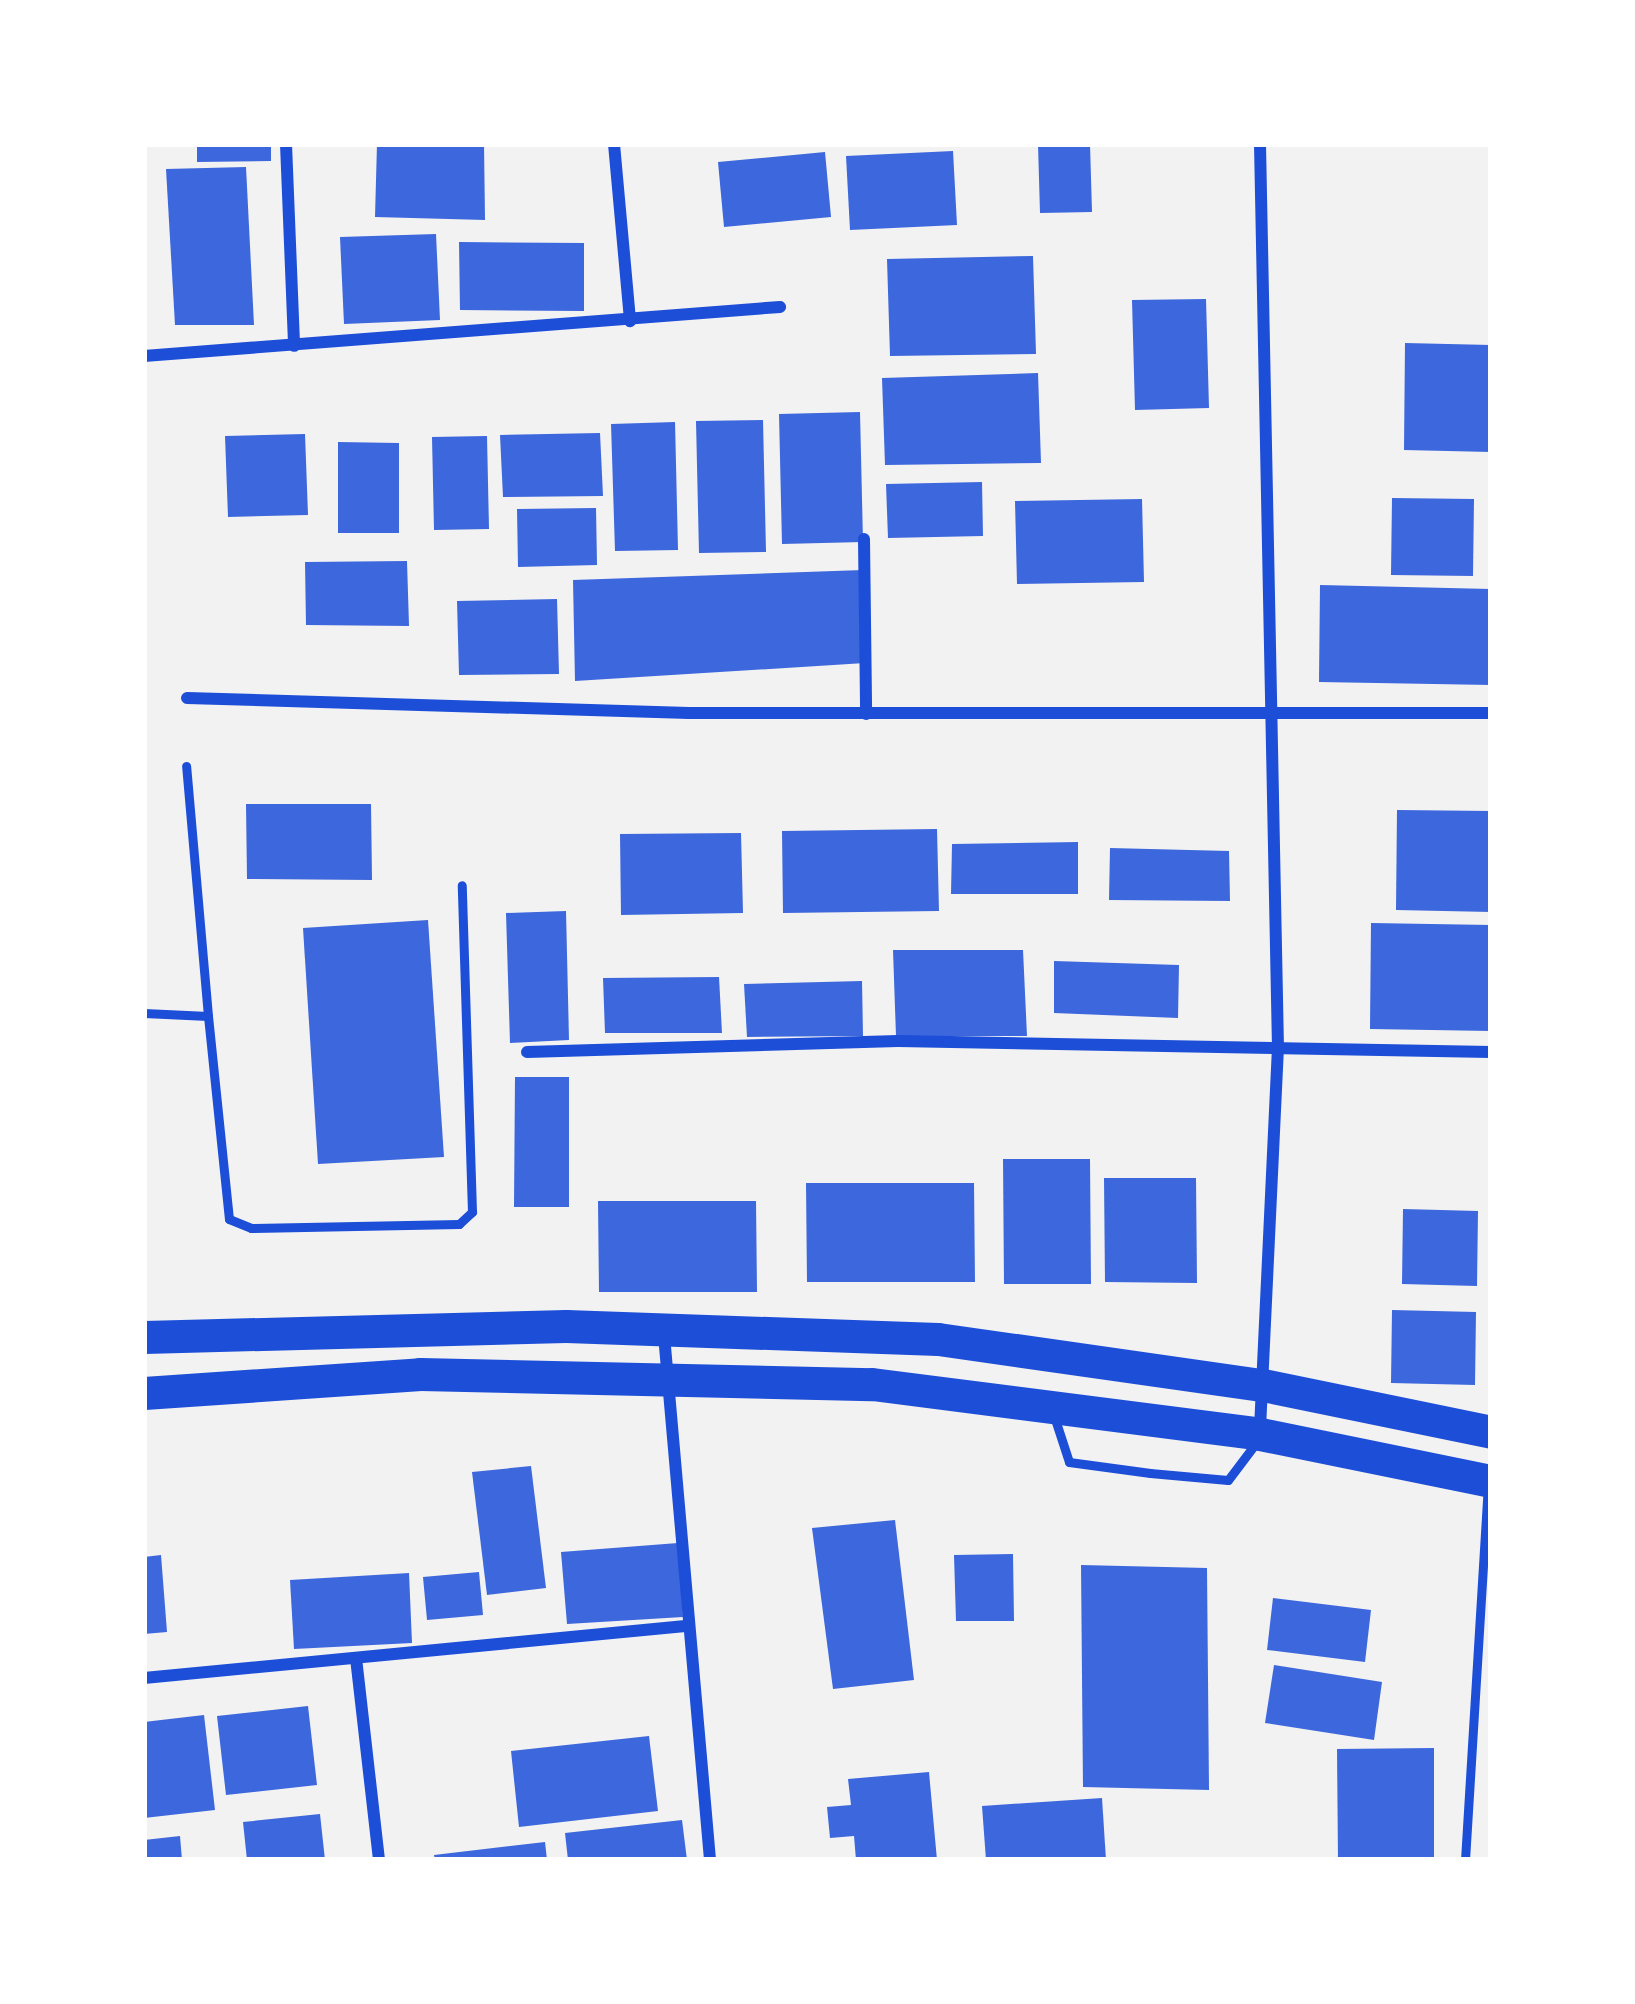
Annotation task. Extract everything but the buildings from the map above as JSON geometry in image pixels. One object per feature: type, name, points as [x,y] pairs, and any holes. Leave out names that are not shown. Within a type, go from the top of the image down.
[{"type":"highway","points":[[144,1337],[663,1328],[938,1339],[1263,1385],[1491,1432]]},
{"type":"highway","points":[[144,1393],[420,1374],[668,1375],[872,1384],[1260,1434],[1490,1481]]},
{"type":"street","points":[[286,144],[294,346]]},
{"type":"street","points":[[614,144],[630,321]]},
{"type":"street","points":[[1260,144],[1277,1047],[1260,1434]]},
{"type":"street","points":[[144,356],[780,307]]},
{"type":"street","points":[[864,539],[866,714]]},
{"type":"street","points":[[188,698],[866,714],[1491,713]]},
{"type":"street","points":[[527,1052],[1277,1047],[1491,1052]]},
{"type":"street","points":[[663,1328],[710,1860]]},
{"type":"street","points":[[144,1678],[686,1627]]},
{"type":"street","points":[[356,1658],[379,1860]]},
{"type":"lane","points":[[185,766],[229,1219],[251,1228],[459,1224],[472,1211],[462,885]]},
{"type":"lane","points":[[144,1013],[208,1016]]},
{"type":"lane","points":[[1055,1409],[1056,1446],[1070,1462],[1150,1473],[1228,1480],[1252,1461],[1260,1434]]},
{"type":"lane","points":[[1465,1860],[1490,1481]]}]
